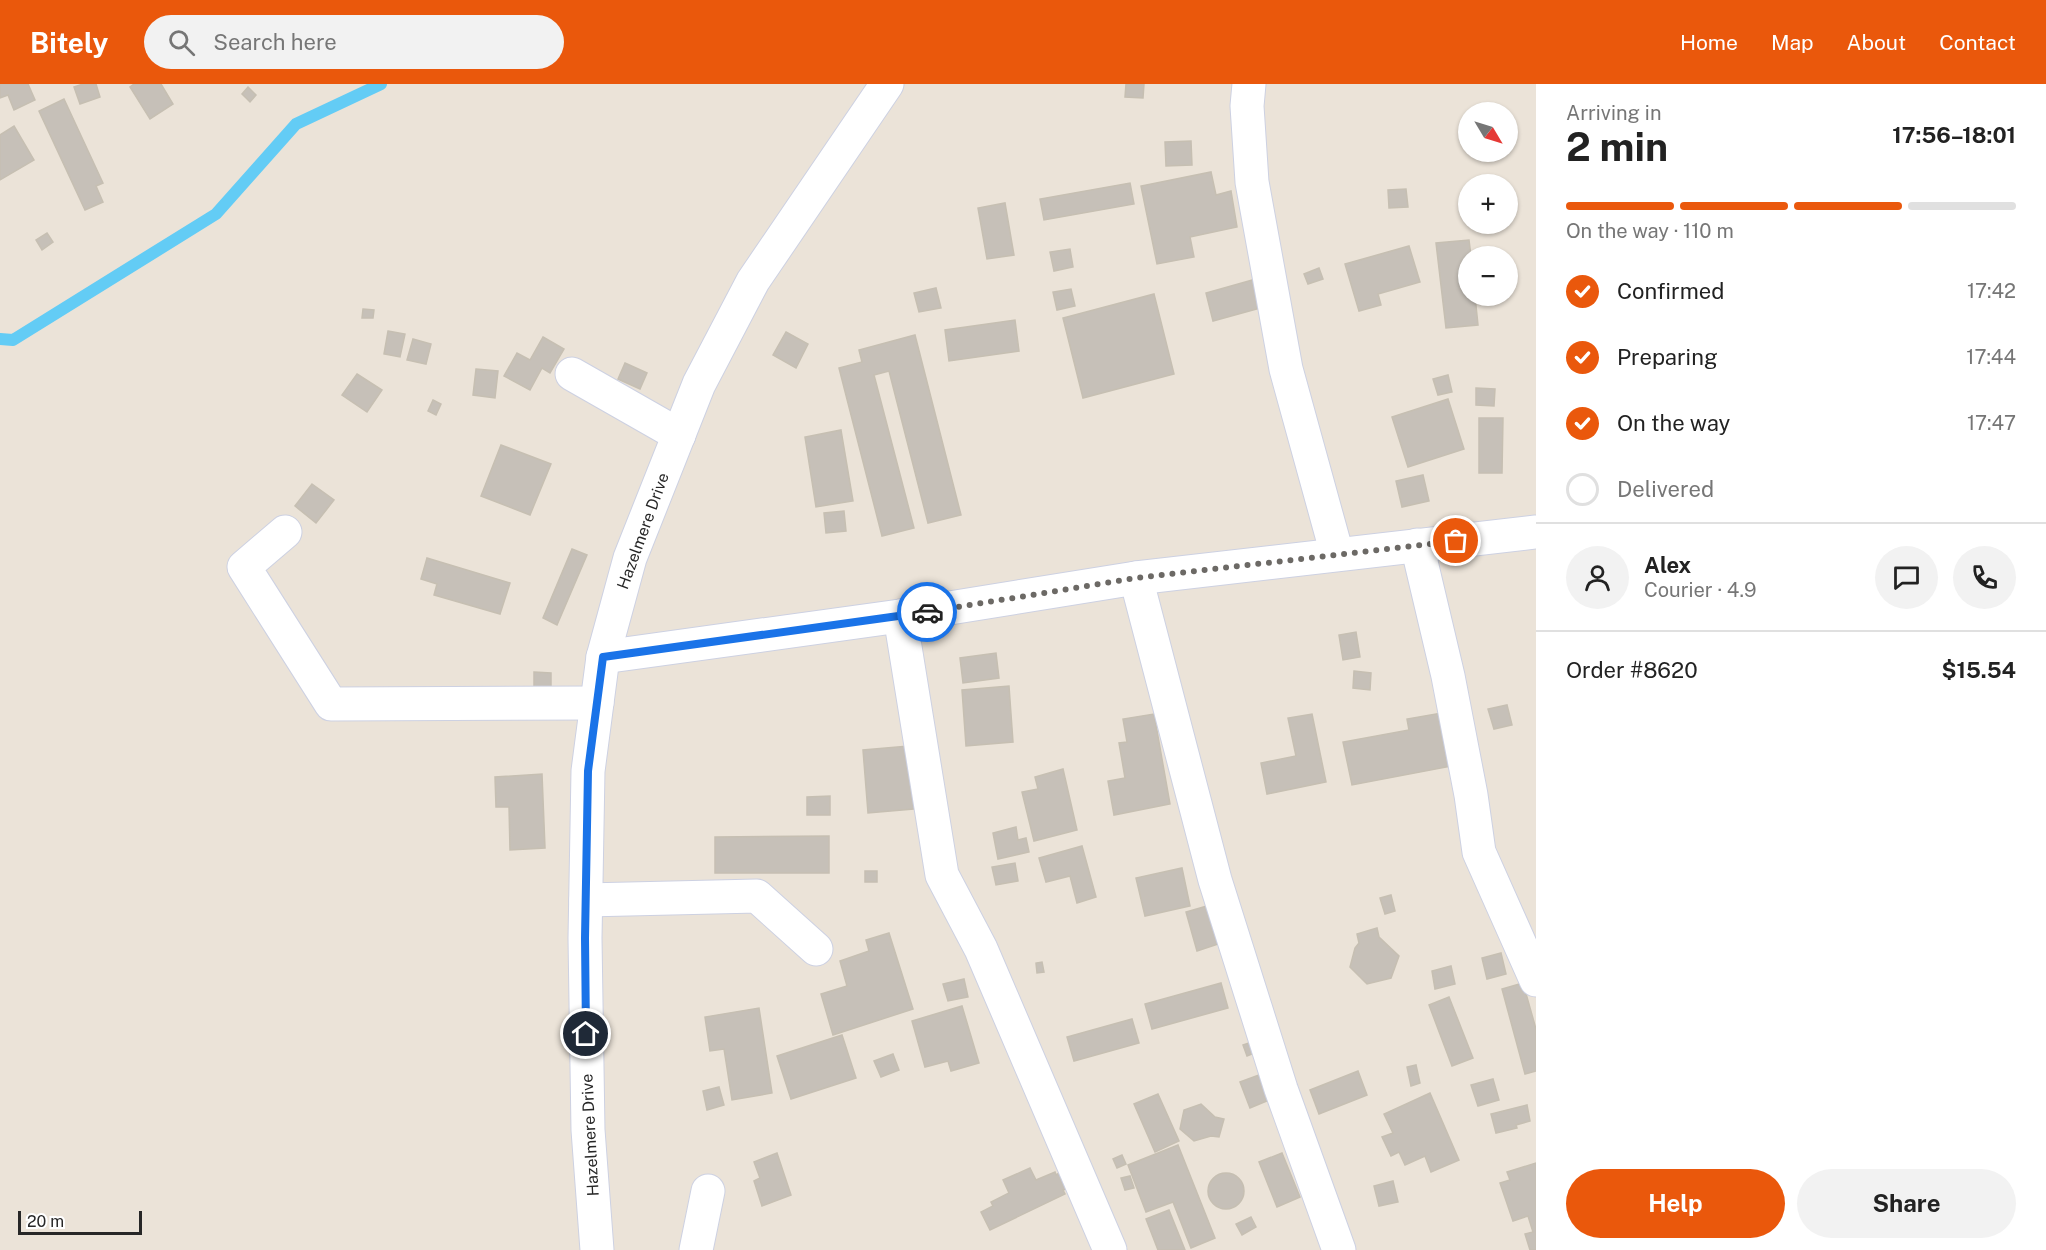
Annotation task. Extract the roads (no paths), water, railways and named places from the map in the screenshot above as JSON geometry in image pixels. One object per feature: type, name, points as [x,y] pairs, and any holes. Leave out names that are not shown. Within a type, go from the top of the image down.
[{"type":"street","name":"Hazelmere Drive","points":[[597,1250],[588,1130],[586,900],[588,771],[603,657],[630,558],[699,384],[753,281],[887,84]]},
{"type":"street","points":[[1249,84],[1247,106],[1252,182],[1286,369],[1337,555]]},
{"type":"street","points":[[572,374],[679,435]]},
{"type":"street","points":[[285,532],[244,567],[332,704],[597,702]]},
{"type":"street","points":[[603,657],[900,616],[1136,578],[1536,532]]},
{"type":"street","points":[[1417,545],[1448,676],[1472,795],[1479,852],[1536,980]]},
{"type":"street","points":[[1136,578],[1215,880],[1281,1089],[1339,1250]]},
{"type":"street","points":[[900,616],[942,875],[981,949],[1110,1250]]},
{"type":"street","points":[[586,900],[757,896],[816,949]]},
{"type":"street","points":[[696,1250],[708,1191]]},
{"type":"waterway","points":[[0,339],[13,340],[216,214],[296,124],[381,84]]}]
